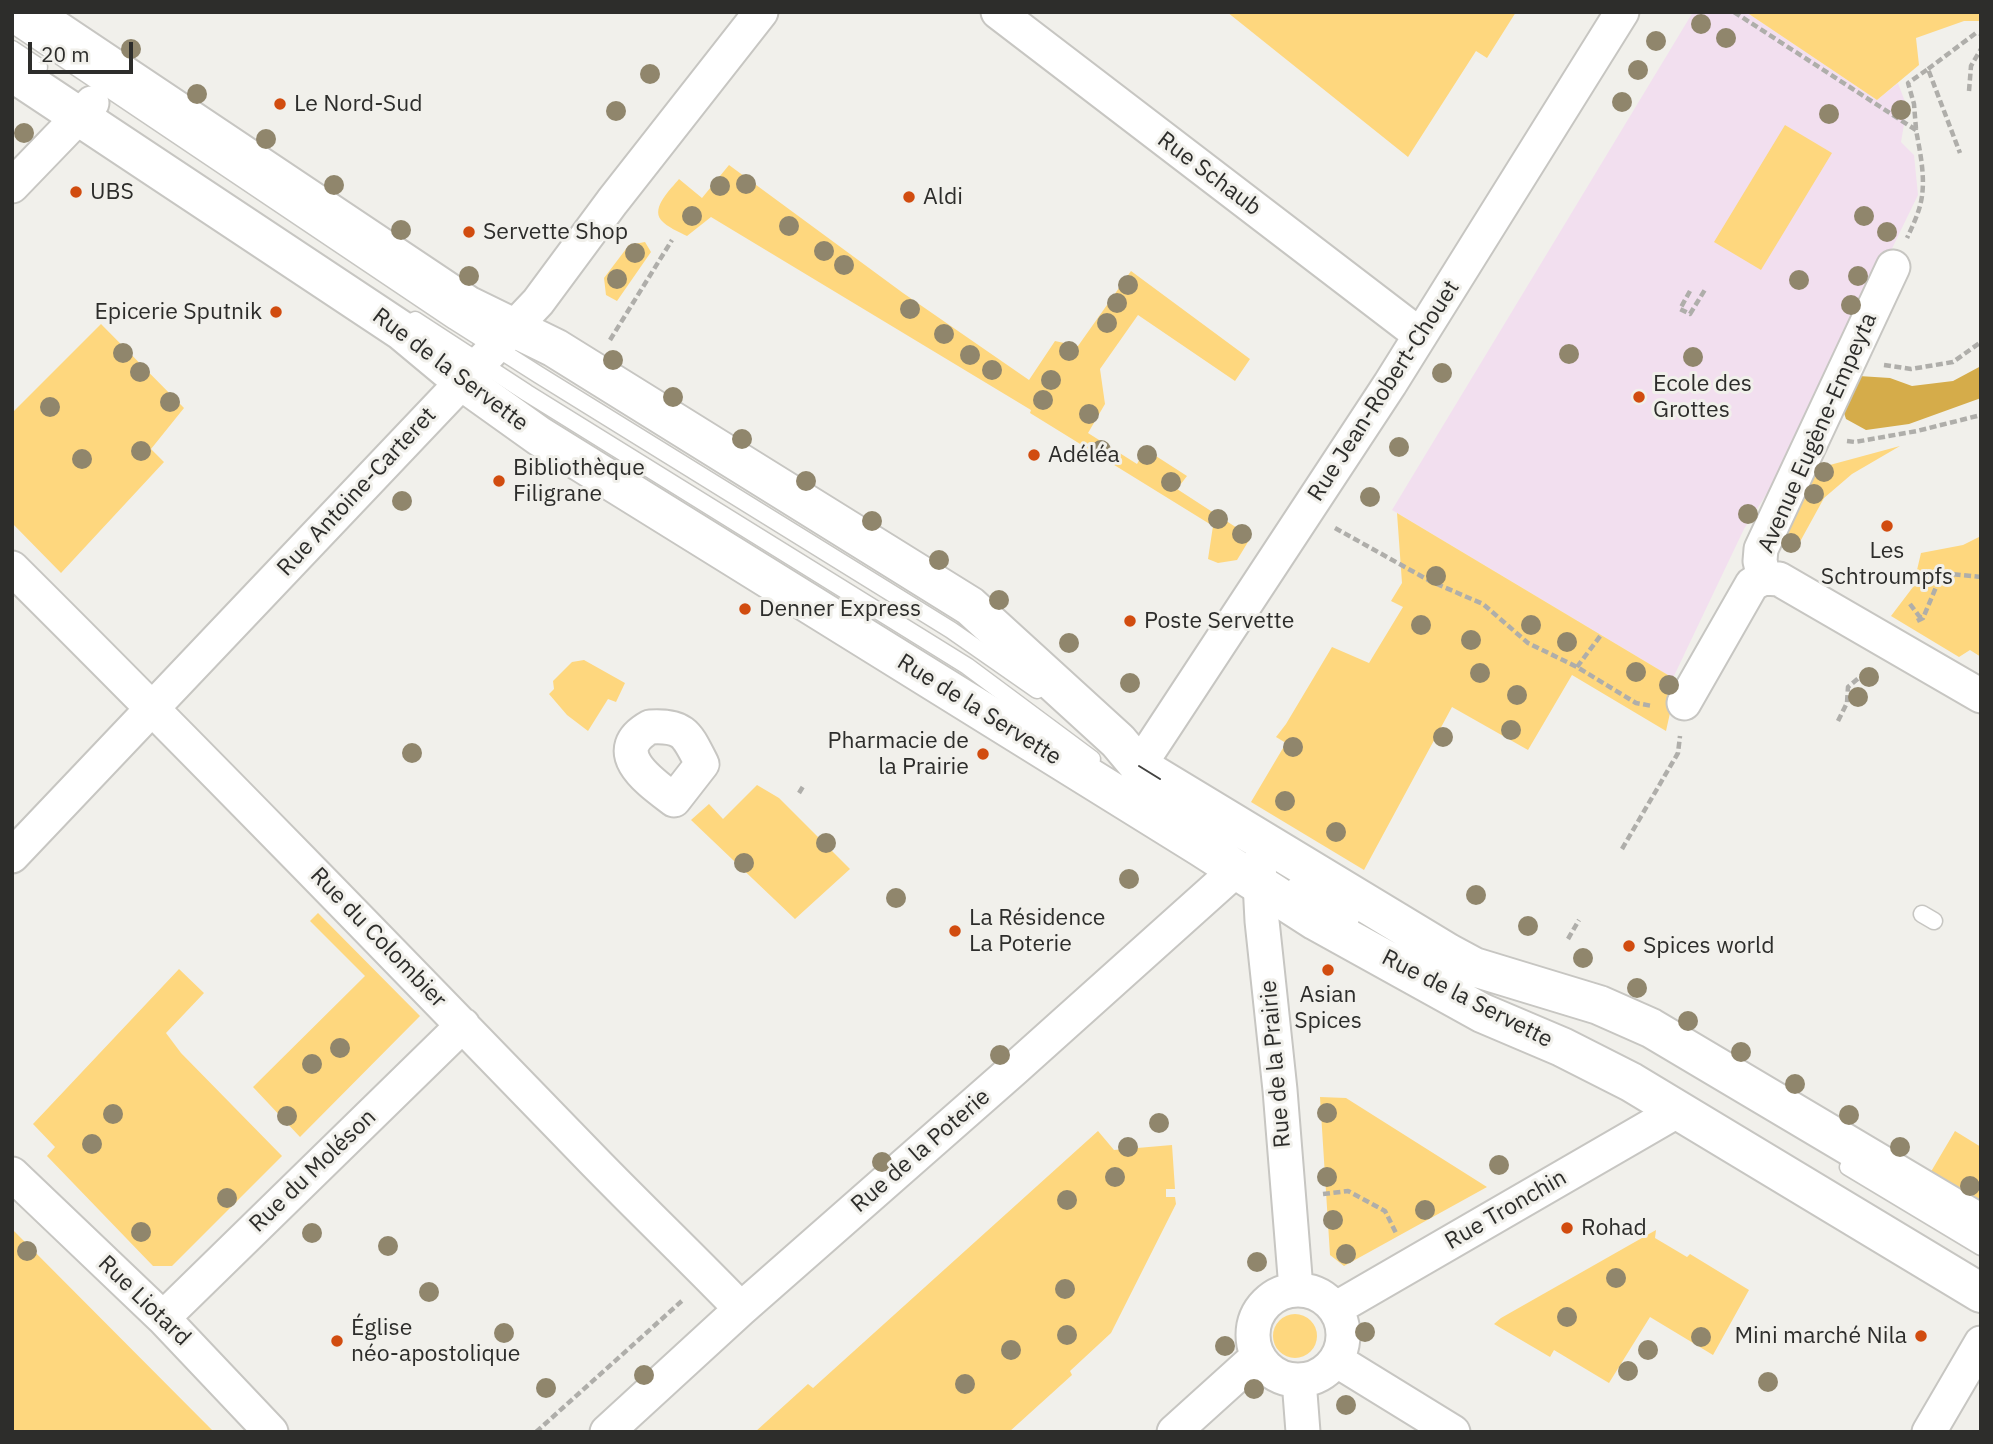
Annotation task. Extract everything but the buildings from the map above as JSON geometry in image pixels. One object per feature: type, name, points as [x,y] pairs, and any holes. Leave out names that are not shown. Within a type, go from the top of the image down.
[{"type":"main road","name":"Rue de la Servette","points":[[29,12],[467,305],[488,355],[539,436],[1259,866],[1448,953],[1465,974],[1599,1005],[1651,1028],[1981,1224]]},
{"type":"main road","name":"Rue de la Servette","points":[[12,72],[89,106],[402,331],[488,355],[555,348],[970,606],[1118,741],[1117,768],[1259,866],[1324,925],[1482,1013],[1562,1047],[1630,1082],[1981,1293]]},
{"type":"street","name":"Rue Antoine-Carteret","points":[[12,856],[538,302],[612,202],[761,12]]},
{"type":"street","name":"Rue Schaub","points":[[998,12],[1420,335]]},
{"type":"street","name":"Rue Jean-Robert-Chouet","points":[[1117,768],[1249,598],[1420,335],[1622,12]]},
{"type":"street","points":[[12,186],[89,106]]},
{"type":"street","name":"Avenue Eugène-Empeyta","points":[[1684,704],[1752,584],[1764,578],[1760,561],[1761,549],[1893,267]]},
{"type":"street","name":"Rue du Colombier","points":[[12,568],[152,707],[741,1310]]},
{"type":"street","points":[[1764,578],[1779,579],[1981,696]]},
{"type":"street","name":"Rue de la Prairie","points":[[1259,866],[1296,1289]]},
{"type":"street","name":"Rue de la Poterie","points":[[607,1432],[1013,1070],[1259,866]]},
{"type":"street","name":"Rue du Moléson","points":[[163,1318],[463,1025]]},
{"type":"street","name":"Rue Tronchin","points":[[1335,1309],[1677,1111]]},
{"type":"street","name":"Rue Liotard","points":[[12,1174],[163,1318],[271,1432]]},
{"type":"street","points":[[1296,1289],[1314,1292],[1335,1309],[1342,1323],[1342,1346],[1336,1360],[1318,1375],[1299,1380],[1280,1377],[1267,1369],[1257,1357],[1252,1330],[1258,1312],[1270,1298],[1296,1289]]},
{"type":"street","points":[[1929,1432],[1981,1343]]},
{"type":"street","points":[[1174,1432],[1257,1357]]},
{"type":"street","points":[[1336,1360],[1453,1432]]},
{"type":"street","points":[[1299,1380],[1303,1432]]},
{"type":"lane","points":[[12,24],[488,355],[967,666],[1206,832]]},
{"type":"lane","points":[[12,49],[50,75]]},
{"type":"lane","points":[[397,308],[488,355]]},
{"type":"lane","points":[[1259,866],[1359,925]]},
{"type":"lane","points":[[1406,953],[1607,1026]]},
{"type":"lane","points":[[1832,1158],[1981,1247]]},
{"type":"path","points":[[1734,12],[1916,130]]},
{"type":"path","points":[[1893,267],[1915,220],[1922,196],[1922,156],[1908,83],[1976,33],[1981,34]]},
{"type":"path","points":[[1969,91],[1971,66],[1981,48]]},
{"type":"path","points":[[1928,69],[1960,153]]},
{"type":"path","points":[[607,345],[671,240]]},
{"type":"path","points":[[1690,291],[1680,309],[1690,314],[1706,288]]},
{"type":"path","points":[[1850,359],[1911,369],[1953,362],[1981,342]]},
{"type":"path","points":[[1815,436],[1855,442],[1917,431],[1981,415]]},
{"type":"path","points":[[1326,523],[1430,581],[1483,604],[1528,643],[1577,667],[1636,703],[1656,706],[1684,704],[1678,753],[1622,849]]},
{"type":"path","points":[[1914,622],[1923,618],[1937,585],[1951,574],[1981,577]]},
{"type":"path","points":[[1910,604],[1923,618]]},
{"type":"path","points":[[1577,667],[1601,635]]},
{"type":"path","points":[[1838,721],[1847,703],[1848,687],[1877,662],[1888,642]]},
{"type":"path","points":[[799,793],[804,785]]},
{"type":"path","points":[[1568,939],[1579,920]]},
{"type":"path","points":[[1317,1195],[1348,1191],[1385,1211],[1397,1235]]},
{"type":"path","points":[[536,1432],[689,1294]]},
{"type":"shaded area","points":[[1227,12],[1516,12],[1487,58],[1476,51],[1408,157]]},
{"type":"shaded area","name":"Ecole des Grottes","points":[[1693,12],[1746,12],[1877,100],[1898,83],[1907,107],[1901,142],[1914,155],[1918,195],[1791,456],[1744,529],[1673,678],[1392,510]]},
{"type":"shaded area","points":[[1746,12],[1981,12],[1981,21],[1964,21],[1916,38],[1919,65],[1877,100]]},
{"type":"shaded area","points":[[1785,125],[1832,153],[1761,270],[1714,242]]},
{"type":"shaded area","points":[[729,165],[903,293],[1029,380],[1055,341],[1078,346],[1131,271],[1250,359],[1235,381],[1138,315],[1100,369],[1105,404],[1088,433],[1137,464],[1145,449],[1187,476],[1177,489],[1251,537],[1237,560],[1218,563],[1208,559],[1213,526],[1030,413],[1031,410],[711,217],[687,236],[661,220],[658,210],[660,204],[679,179],[702,198]]},
{"type":"shaded area","points":[[645,242],[651,252],[617,301],[606,295],[604,278],[629,245]]},
{"type":"shaded area","points":[[101,324],[184,408],[151,449],[164,462],[61,573],[12,523],[12,413]]},
{"type":"shaded area","points":[[1981,366],[1981,398],[1909,424],[1866,430],[1846,419],[1842,407],[1859,376],[1890,378],[1912,386],[1953,381]]},
{"type":"shaded area","points":[[1900,446],[1852,474],[1824,498],[1796,549],[1783,547],[1784,536],[1815,469]]},
{"type":"shaded area","points":[[1397,513],[1684,686],[1674,695],[1666,731],[1572,675],[1528,750],[1452,707],[1364,870],[1251,802],[1286,743],[1276,737],[1332,647],[1369,663],[1403,607],[1391,601],[1402,583]]},
{"type":"shaded area","points":[[1981,536],[1981,657],[1970,650],[1959,657],[1891,616],[1913,587],[1921,553],[1963,545]]},
{"type":"shaded area","points":[[584,660],[625,683],[616,702],[608,699],[588,731],[567,715],[549,694],[554,689],[553,681],[572,662]]},
{"type":"shaded area","points":[[757,785],[779,798],[850,869],[795,919],[691,820],[709,804],[723,819]]},
{"type":"shaded area","points":[[318,913],[420,1016],[300,1137],[253,1087],[365,976],[310,921]]},
{"type":"shaded area","points":[[179,969],[204,993],[166,1033],[181,1053],[282,1156],[172,1266],[153,1266],[47,1156],[55,1147],[33,1124]]},
{"type":"shaded area","points":[[1320,1097],[1346,1098],[1487,1187],[1344,1266],[1330,1255]]},
{"type":"shaded area","points":[[1098,1131],[1114,1150],[1172,1145],[1175,1189],[1166,1189],[1166,1197],[1175,1197],[1176,1204],[1111,1333],[1070,1371],[1072,1375],[1009,1432],[755,1432],[808,1384],[813,1388]]},
{"type":"shaded area","points":[[1955,1131],[1981,1147],[1981,1196],[1976,1203],[1929,1175]]},
{"type":"shaded area","points":[[12,1229],[214,1432],[12,1432]]},
{"type":"shaded area","points":[[1656,1230],[1655,1238],[1687,1257],[1690,1254],[1749,1290],[1713,1355],[1650,1317],[1609,1383],[1554,1350],[1550,1357],[1494,1324],[1501,1318]]},
{"type":"shaded area","points":[[1295,1314],[1310,1321],[1317,1336],[1310,1351],[1295,1358],[1280,1351],[1273,1336],[1280,1321]]},
{"type":"tram line","points":[[1139,766],[1160,779]]},
{"type":"place","name":"Le Nord-Sud","points":[[280,104]]},
{"type":"place","name":"UBS","points":[[76,192]]},
{"type":"place","name":"Aldi","points":[[909,197]]},
{"type":"place","name":"Servette Shop","points":[[469,232]]},
{"type":"place","name":"Epicerie Sputnik","points":[[276,312]]},
{"type":"place","name":"Ecole des Grottes","points":[[1639,397]]},
{"type":"place","name":"Adéléa","points":[[1034,455]]},
{"type":"place","name":"Bibliothèque Filigrane","points":[[499,481]]},
{"type":"place","name":"Les Schtroumpfs","points":[[1887,526]]},
{"type":"place","name":"Denner Express","points":[[745,609]]},
{"type":"place","name":"Poste Servette","points":[[1130,621]]},
{"type":"place","name":"Pharmacie de la Prairie","points":[[983,754]]},
{"type":"place","name":"La Résidence La Poterie","points":[[955,931]]},
{"type":"place","name":"Spices world","points":[[1629,946]]},
{"type":"place","name":"Asian Spices","points":[[1328,970]]},
{"type":"place","name":"Rohad","points":[[1567,1228]]},
{"type":"place","name":"Mini marché Nila","points":[[1921,1336]]},
{"type":"place","name":"Église néo-apostolique","points":[[337,1341]]}]
